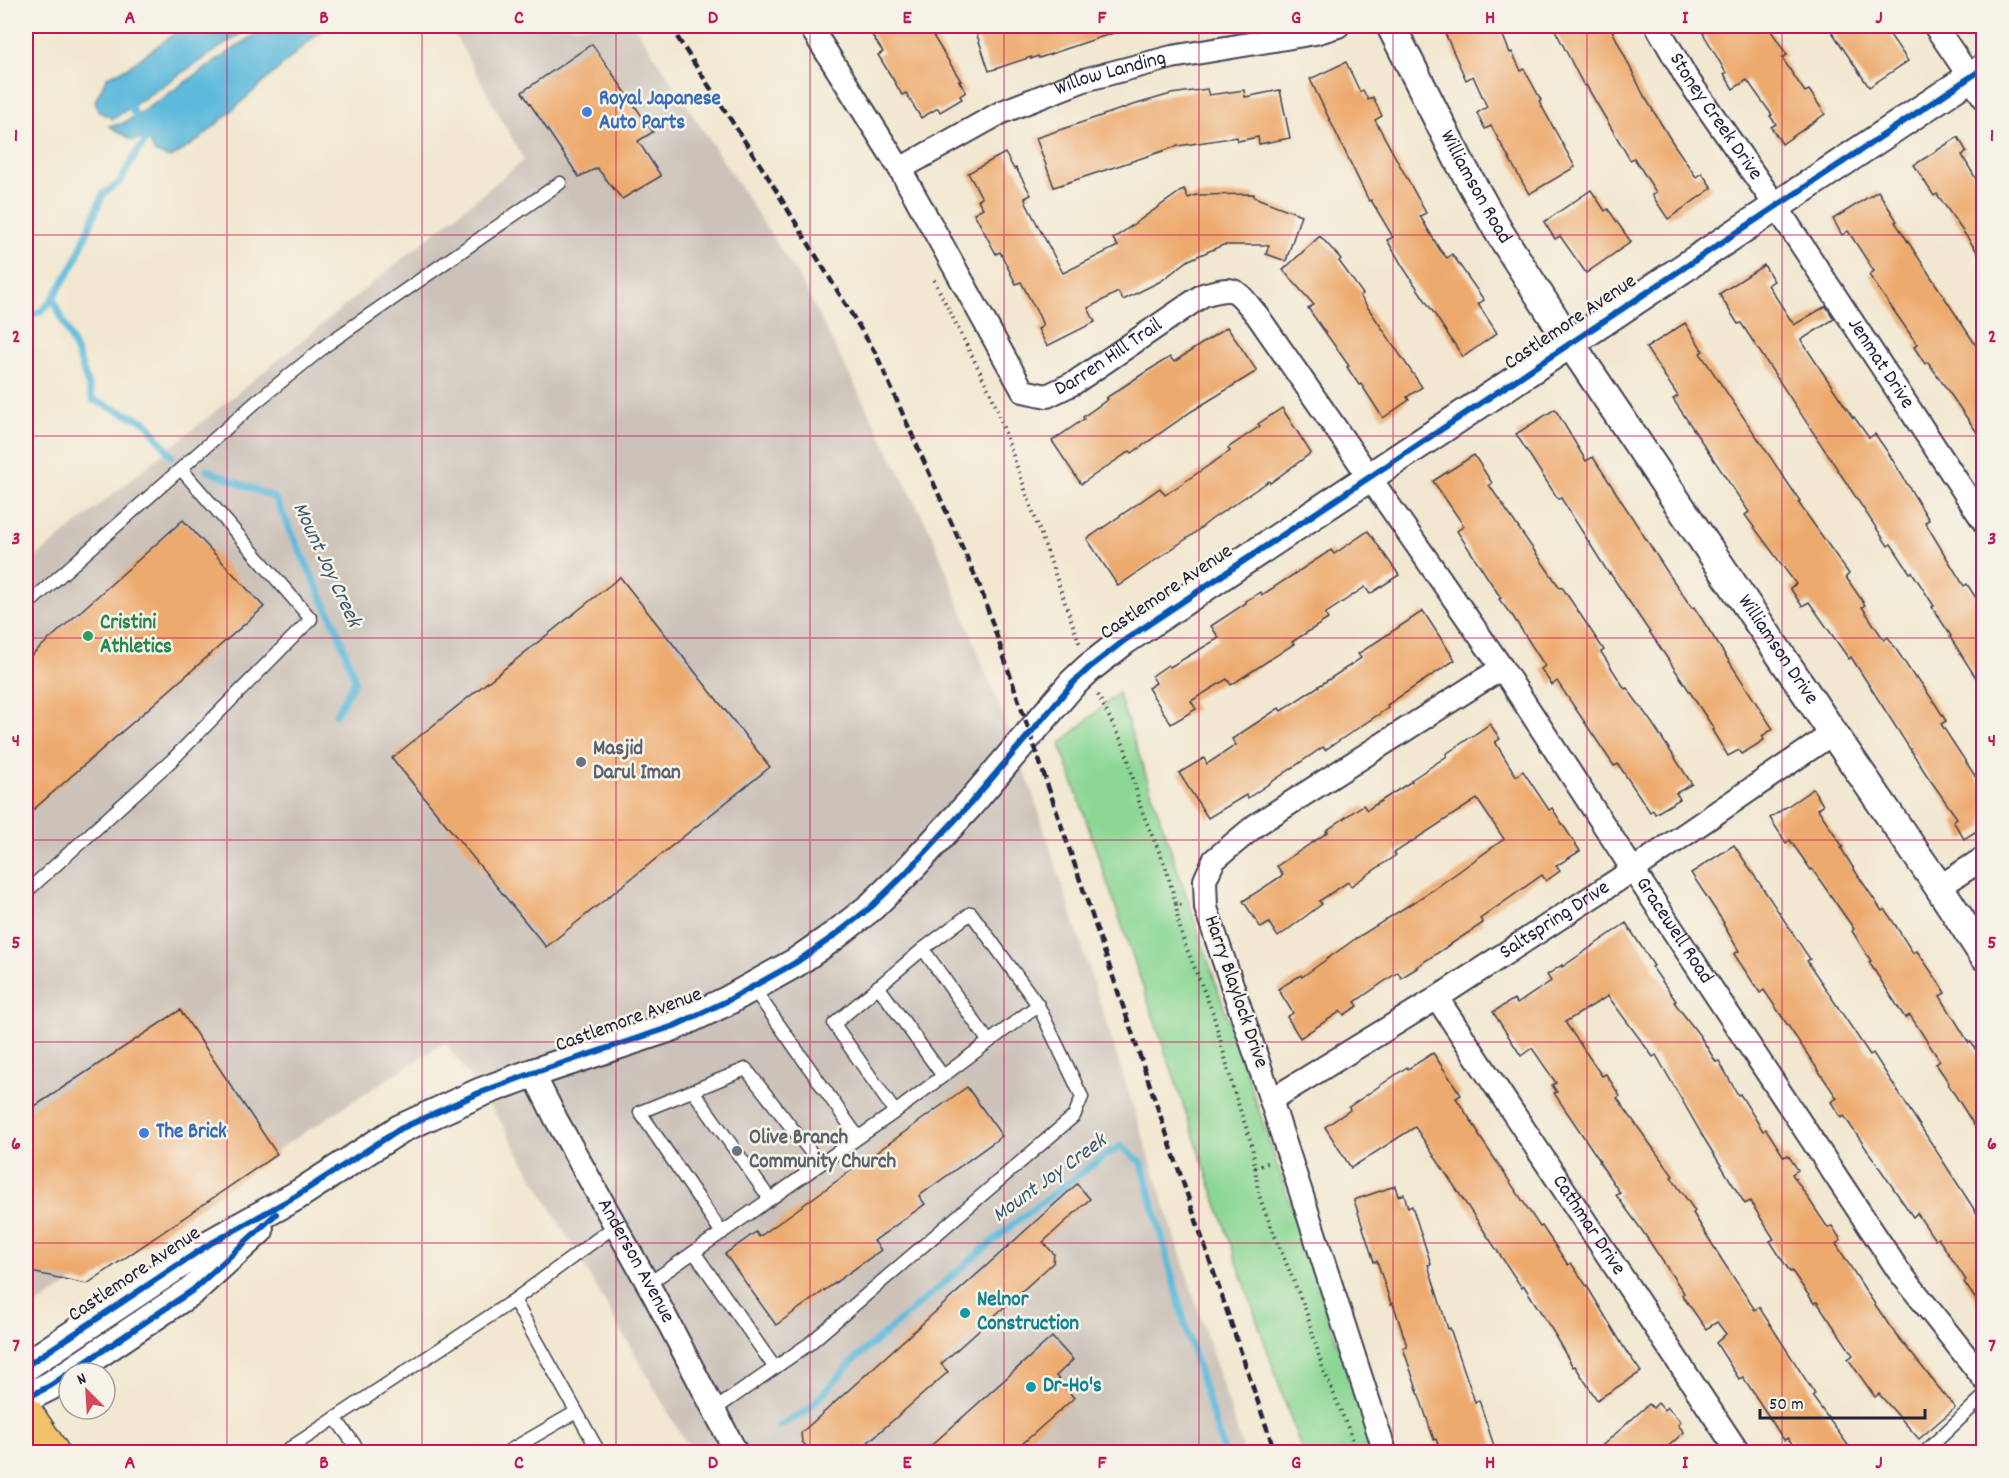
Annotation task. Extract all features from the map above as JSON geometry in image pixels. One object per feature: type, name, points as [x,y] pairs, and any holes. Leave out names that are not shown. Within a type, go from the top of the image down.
[{"type":"main road","points":[[26,1413],[52,1452]]},
{"type":"street","name":"Darren Hill Trail","points":[[810,26],[900,170],[1023,391],[1047,396],[1074,383],[1203,295],[1223,289],[1237,292],[1257,315],[1370,476]]},
{"type":"street","name":"Willow Landing","points":[[900,170],[1002,112],[1084,80],[1172,57],[1315,33],[1338,26]]},
{"type":"street","name":"Williamson Road","points":[[1391,26],[1459,161],[1499,232],[1570,343]]},
{"type":"street","name":"Stoney Creek Drive","points":[[1657,26],[1686,77],[1776,206]]},
{"type":"street","points":[[1935,26],[1979,81]]},
{"type":"street","name":"Castlemore Avenue","points":[[26,1366],[208,1245],[296,1196],[400,1129],[479,1093],[674,1026],[753,988],[795,963],[871,907],[938,841],[1053,704],[1089,668],[1162,615],[1776,206],[1979,81]]},
{"type":"street","name":"Jenmat Drive","points":[[1776,206],[1983,522]]},
{"type":"street","name":"Williamson Drive","points":[[1570,343],[1939,886],[1983,956]]},
{"type":"street","name":"Gracewell Road","points":[[1370,476],[1502,668],[1898,1270],[1983,1379]]},
{"type":"street","name":"Harry Blaylock Drive","points":[[1385,1452],[1206,908],[1205,880],[1214,860],[1248,832],[1502,668]]},
{"type":"street","name":"Saltspring Drive","points":[[1271,1100],[1437,998],[1633,870],[1833,733]]},
{"type":"street","points":[[1939,886],[1983,858]]},
{"type":"street","name":"Cathmar Drive","points":[[1437,998],[1738,1452]]},
{"type":"street","name":"Anderson Avenue","points":[[533,1073],[736,1452]]},
{"type":"street","name":"Castlemore Avenue","points":[[26,1398],[50,1386],[193,1290],[296,1196]]},
{"type":"lane","points":[[26,606],[256,402],[329,343],[560,183]]},
{"type":"lane","points":[[26,892],[172,760],[311,619],[182,470]]},
{"type":"lane","points":[[714,1410],[808,1344],[1074,1116],[1082,1097],[1038,1005],[971,913],[923,948],[834,1024],[896,1112]]},
{"type":"lane","points":[[923,948],[988,1042]]},
{"type":"lane","points":[[878,986],[943,1076]]},
{"type":"lane","points":[[753,988],[858,1137]]},
{"type":"lane","points":[[648,1284],[896,1112],[1038,1005]]},
{"type":"lane","points":[[722,1233],[640,1112],[746,1069],[820,1164]]},
{"type":"lane","points":[[693,1091],[770,1199]]},
{"type":"lane","points":[[284,1452],[514,1300],[615,1226]]},
{"type":"lane","points":[[694,1252],[775,1368]]},
{"type":"lane","points":[[514,1300],[598,1452]]},
{"type":"lane","points":[[1925,1452],[1983,1396]]},
{"type":"lane","points":[[507,1452],[576,1412]]},
{"type":"lane","points":[[334,1418],[360,1452]]},
{"type":"path","points":[[930,273],[992,396],[1100,700],[1125,748],[1141,809],[1166,868],[1184,942],[1213,1013],[1235,1095],[1252,1145],[1258,1191],[1263,1207],[1306,1311],[1328,1384],[1358,1452]]},
{"type":"path","points":[[1176,904],[1206,908]]},
{"type":"shaded area","points":[[450,26],[635,26],[800,279],[933,537],[1031,788],[1244,1452],[691,1452],[501,1122],[445,1042],[26,1312],[26,565],[524,160]]},
{"type":"green space","points":[[1118,693],[1374,1452],[1302,1452],[1060,744]]},
{"type":"water","points":[[185,26],[252,26],[113,119],[98,111],[95,101],[107,77],[127,68]]},
{"type":"water","points":[[267,26],[326,26],[200,139],[171,158],[155,153],[148,138],[132,140],[109,126],[122,124],[136,116]]},
{"type":"building","points":[[866,26],[927,26],[961,81],[959,81],[966,92],[960,96],[962,99],[940,112],[938,108],[921,118],[906,93],[902,95],[878,55],[883,52]]},
{"type":"building","points":[[974,26],[1124,26],[1125,29],[1039,58],[1038,56],[1031,59],[1031,57],[989,71]]},
{"type":"building","points":[[1457,26],[1499,26],[1510,53],[1512,52],[1521,71],[1524,69],[1575,167],[1529,194],[1491,126],[1485,129],[1477,113],[1487,107],[1473,76],[1466,80],[1444,31]]},
{"type":"building","points":[[1553,26],[1610,26],[1643,94],[1671,140],[1696,177],[1702,173],[1712,188],[1668,219],[1652,195],[1656,192],[1634,158],[1630,160],[1586,85],[1584,86]]},
{"type":"building","points":[[1717,26],[1768,26],[1787,55],[1782,58],[1805,92],[1809,90],[1825,114],[1782,144],[1771,127],[1776,124],[1770,116],[1772,115],[1747,80],[1733,89],[1724,74],[1726,73],[1703,33]]},
{"type":"building","points":[[1828,26],[1884,26],[1908,61],[1869,87]]},
{"type":"building","name":"Royal Japanese Auto Parts","points":[[592,44],[653,132],[638,141],[661,176],[622,199],[597,168],[579,177],[522,92]]},
{"type":"building","points":[[1346,62],[1360,92],[1363,90],[1368,100],[1373,97],[1382,116],[1375,120],[1426,213],[1420,216],[1440,250],[1447,258],[1452,254],[1484,300],[1478,304],[1497,333],[1463,357],[1387,240],[1393,237],[1371,200],[1369,201],[1310,79]]},
{"type":"building","points":[[1207,89],[1209,95],[1244,90],[1245,97],[1280,90],[1290,138],[1259,144],[1258,137],[1238,141],[1237,137],[1178,146],[1054,187],[1036,138],[1171,94]]},
{"type":"building","points":[[1958,137],[1967,152],[1962,155],[1983,191],[1983,260],[1937,194],[1934,196],[1914,165]]},
{"type":"building","points":[[1005,153],[1031,195],[1025,198],[1026,203],[1063,273],[1118,246],[1113,239],[1184,189],[1188,198],[1196,195],[1254,194],[1254,197],[1301,215],[1286,261],[1266,254],[1269,245],[1223,245],[1189,260],[1161,281],[1123,300],[1118,292],[1088,308],[1095,322],[1047,346],[1038,329],[1043,326],[1040,318],[1021,282],[1016,284],[1000,252],[996,254],[974,213],[983,208],[978,200],[982,198],[968,173]]},
{"type":"building","points":[[1591,190],[1605,211],[1608,209],[1631,242],[1586,273],[1560,236],[1555,239],[1544,222]]},
{"type":"building","points":[[1878,191],[1897,221],[1895,222],[1983,356],[1983,441],[1928,362],[1925,364],[1914,347],[1917,344],[1869,275],[1874,271],[1848,231],[1842,235],[1833,219]]},
{"type":"building","points":[[1320,236],[1341,259],[1339,261],[1363,294],[1360,296],[1422,387],[1407,397],[1409,400],[1383,418],[1308,308],[1314,305],[1283,270]]},
{"type":"building","points":[[1764,265],[1774,281],[1768,285],[1794,325],[1826,306],[1834,319],[1801,340],[1853,418],[1869,438],[1875,434],[1889,454],[1929,520],[1925,522],[1943,552],[1964,586],[1967,584],[1983,609],[1983,689],[1912,572],[1910,573],[1891,544],[1888,546],[1741,323],[1738,324],[1719,294]]},
{"type":"building","points":[[1685,323],[1703,351],[1700,353],[1800,501],[1798,502],[1849,574],[1846,577],[1865,605],[1862,607],[1884,640],[1888,637],[1936,705],[1946,721],[1941,724],[1983,788],[1983,827],[1964,839],[1953,821],[1957,818],[1851,657],[1849,659],[1809,602],[1802,606],[1790,588],[1796,584],[1745,515],[1749,512],[1673,399],[1678,396],[1646,348]]},
{"type":"building","points":[[1227,327],[1257,371],[1081,484],[1052,441],[1084,419],[1083,417],[1108,399],[1106,398],[1144,373],[1170,357],[1174,362]]},
{"type":"building","points":[[1282,408],[1311,453],[1270,483],[1269,481],[1212,519],[1118,586],[1087,539],[1160,488],[1165,495],[1230,451],[1228,448]]},
{"type":"building","points":[[1555,409],[1586,461],[1593,457],[1773,729],[1762,736],[1764,740],[1742,754],[1739,750],[1728,756],[1712,730],[1714,729],[1686,686],[1516,434]]},
{"type":"building","points":[[1474,455],[1492,483],[1489,485],[1560,588],[1562,587],[1604,650],[1601,652],[1625,689],[1627,688],[1652,723],[1692,784],[1676,793],[1680,799],[1655,814],[1653,810],[1650,812],[1618,764],[1614,766],[1557,681],[1552,685],[1541,669],[1545,666],[1499,599],[1501,598],[1457,531],[1464,526],[1433,481]]},
{"type":"building","points":[[183,520],[264,607],[26,816],[26,660]]},
{"type":"building","points":[[1368,531],[1399,575],[1370,594],[1365,587],[1325,614],[1328,619],[1292,642],[1294,644],[1231,685],[1227,679],[1191,701],[1196,709],[1171,724],[1148,688],[1156,683],[1152,676],[1219,638],[1211,626],[1246,603],[1245,601],[1261,592],[1262,595],[1331,550],[1334,554]]},
{"type":"building","name":"Masjid Darul Iman","points":[[620,577],[770,767],[546,947],[392,758]]},
{"type":"building","points":[[1423,611],[1455,660],[1325,750],[1323,747],[1248,798],[1246,795],[1208,818],[1179,773],[1204,758],[1207,764],[1236,745],[1232,739],[1279,708],[1281,711],[1361,658],[1358,654]]},
{"type":"building","points":[[1490,724],[1500,739],[1495,742],[1516,776],[1523,771],[1549,810],[1552,808],[1580,851],[1556,866],[1560,871],[1546,881],[1542,875],[1480,919],[1483,923],[1417,968],[1401,978],[1398,972],[1355,1002],[1358,1006],[1344,1015],[1341,1011],[1300,1038],[1287,1017],[1293,1013],[1278,989],[1301,975],[1302,977],[1355,939],[1433,890],[1504,839],[1477,799],[1394,853],[1396,855],[1351,886],[1348,882],[1319,901],[1322,904],[1278,937],[1269,923],[1261,928],[1243,901],[1283,875],[1277,866],[1363,805],[1367,810],[1412,781]]},
{"type":"building","points":[[1813,789],[1823,805],[1818,809],[1843,847],[1841,848],[1857,874],[1882,911],[1885,909],[1913,953],[1917,951],[1939,983],[1945,993],[1940,996],[1983,1062],[1983,1139],[1936,1064],[1940,1061],[1910,1015],[1905,1018],[1869,962],[1871,961],[1852,931],[1854,929],[1812,869],[1790,840],[1786,843],[1770,818]]},
{"type":"building","points":[[1734,845],[1810,959],[1807,961],[1870,1055],[1873,1053],[1983,1223],[1983,1310],[1938,1238],[1935,1240],[1917,1213],[1913,1217],[1844,1116],[1841,1118],[1831,1102],[1837,1098],[1764,990],[1760,993],[1734,954],[1739,951],[1724,923],[1691,873]]},
{"type":"building","points":[[1626,923],[1654,966],[1652,967],[1676,1001],[1674,1002],[1700,1036],[1716,1062],[1719,1061],[1738,1095],[1740,1094],[1763,1131],[1766,1129],[1784,1157],[1788,1155],[1798,1170],[1792,1174],[1828,1228],[1832,1226],[1841,1240],[1836,1244],[1891,1328],[1955,1408],[1919,1439],[1879,1394],[1875,1397],[1848,1359],[1853,1355],[1817,1302],[1814,1303],[1792,1271],[1790,1272],[1770,1241],[1774,1239],[1750,1201],[1745,1204],[1656,1055],[1653,1057],[1608,996],[1565,1022],[1602,1076],[1606,1074],[1620,1096],[1617,1098],[1673,1176],[1671,1177],[1695,1211],[1693,1213],[1722,1260],[1755,1310],[1759,1307],[1815,1394],[1812,1396],[1853,1452],[1798,1452],[1788,1438],[1784,1440],[1743,1377],[1739,1379],[1716,1343],[1726,1334],[1717,1322],[1706,1329],[1682,1295],[1684,1293],[1616,1195],[1620,1193],[1554,1093],[1557,1092],[1552,1085],[1556,1083],[1532,1048],[1521,1056],[1493,1012],[1514,999],[1517,1004],[1551,981],[1547,975]]},
{"type":"building","name":"The Brick","points":[[180,1010],[277,1154],[87,1284],[26,1271],[26,1112]]},
{"type":"building","points":[[1433,1053],[1461,1095],[1456,1098],[1478,1134],[1540,1227],[1542,1226],[1568,1265],[1571,1263],[1641,1372],[1597,1400],[1575,1366],[1573,1367],[1524,1286],[1522,1288],[1415,1127],[1351,1168],[1325,1127],[1350,1110],[1349,1107],[1407,1067],[1408,1069]]},
{"type":"building","points":[[967,1087],[1002,1136],[919,1196],[925,1204],[874,1241],[881,1250],[776,1325],[725,1254],[756,1232],[759,1237]]},
{"type":"building","name":"Nelnor Construction","points":[[1077,1184],[1090,1199],[1043,1242],[1054,1254],[1053,1263],[941,1364],[948,1372],[858,1451],[852,1445],[844,1452],[813,1452],[802,1442],[801,1433]]},
{"type":"building","points":[[1395,1186],[1398,1196],[1404,1194],[1408,1208],[1412,1206],[1431,1264],[1428,1265],[1448,1329],[1450,1328],[1475,1402],[1479,1400],[1496,1452],[1441,1452],[1436,1439],[1434,1440],[1403,1348],[1407,1346],[1393,1303],[1391,1304],[1377,1261],[1374,1262],[1354,1200]]},
{"type":"building","name":"Dr-Ho's","points":[[1052,1337],[1073,1360],[1056,1376],[1074,1398],[1013,1452],[924,1452]]},
{"type":"building","points":[[1658,1403],[1664,1410],[1667,1407],[1681,1422],[1678,1425],[1684,1432],[1662,1452],[1595,1452],[1649,1404],[1653,1408]]},
{"type":"waterway","points":[[131,108],[136,116]]},
{"type":"waterway","points":[[26,318],[43,310],[53,298],[74,264],[103,194],[120,182],[148,138]]},
{"type":"waterway","name":"Mount Joy Creek","points":[[53,298],[79,358],[93,400],[146,422],[172,456]]},
{"type":"waterway","name":"Mount Joy Creek","points":[[207,470],[275,498],[338,631],[355,680],[336,714]]},
{"type":"waterway","name":"Mount Joy Creek","points":[[779,1426],[807,1411],[854,1360],[1013,1224],[1121,1146],[1142,1163],[1189,1339],[1224,1452]]},
{"type":"railway","points":[[670,26],[766,174],[876,354],[980,587],[1275,1452]]},
{"type":"cycle path","points":[[26,1366],[208,1245],[296,1196],[400,1129],[479,1093],[674,1026],[727,1001],[795,963],[871,907],[904,875],[969,805],[1072,684],[1125,640],[1984,68]]},
{"type":"cycle path","points":[[26,1398],[50,1386],[193,1290],[276,1214]]},
{"type":"place","name":"Royal Japanese Auto Parts","points":[[587,112]]},
{"type":"place","name":"Cristini Athletics","points":[[88,636]]},
{"type":"place","name":"Masjid Darul Iman","points":[[581,762]]},
{"type":"place","name":"The Brick","points":[[144,1133]]},
{"type":"place","name":"Olive Branch Community Church","points":[[737,1151]]},
{"type":"place","name":"Nelnor Construction","points":[[965,1313]]},
{"type":"place","name":"Dr-Ho's","points":[[1031,1387]]}]
